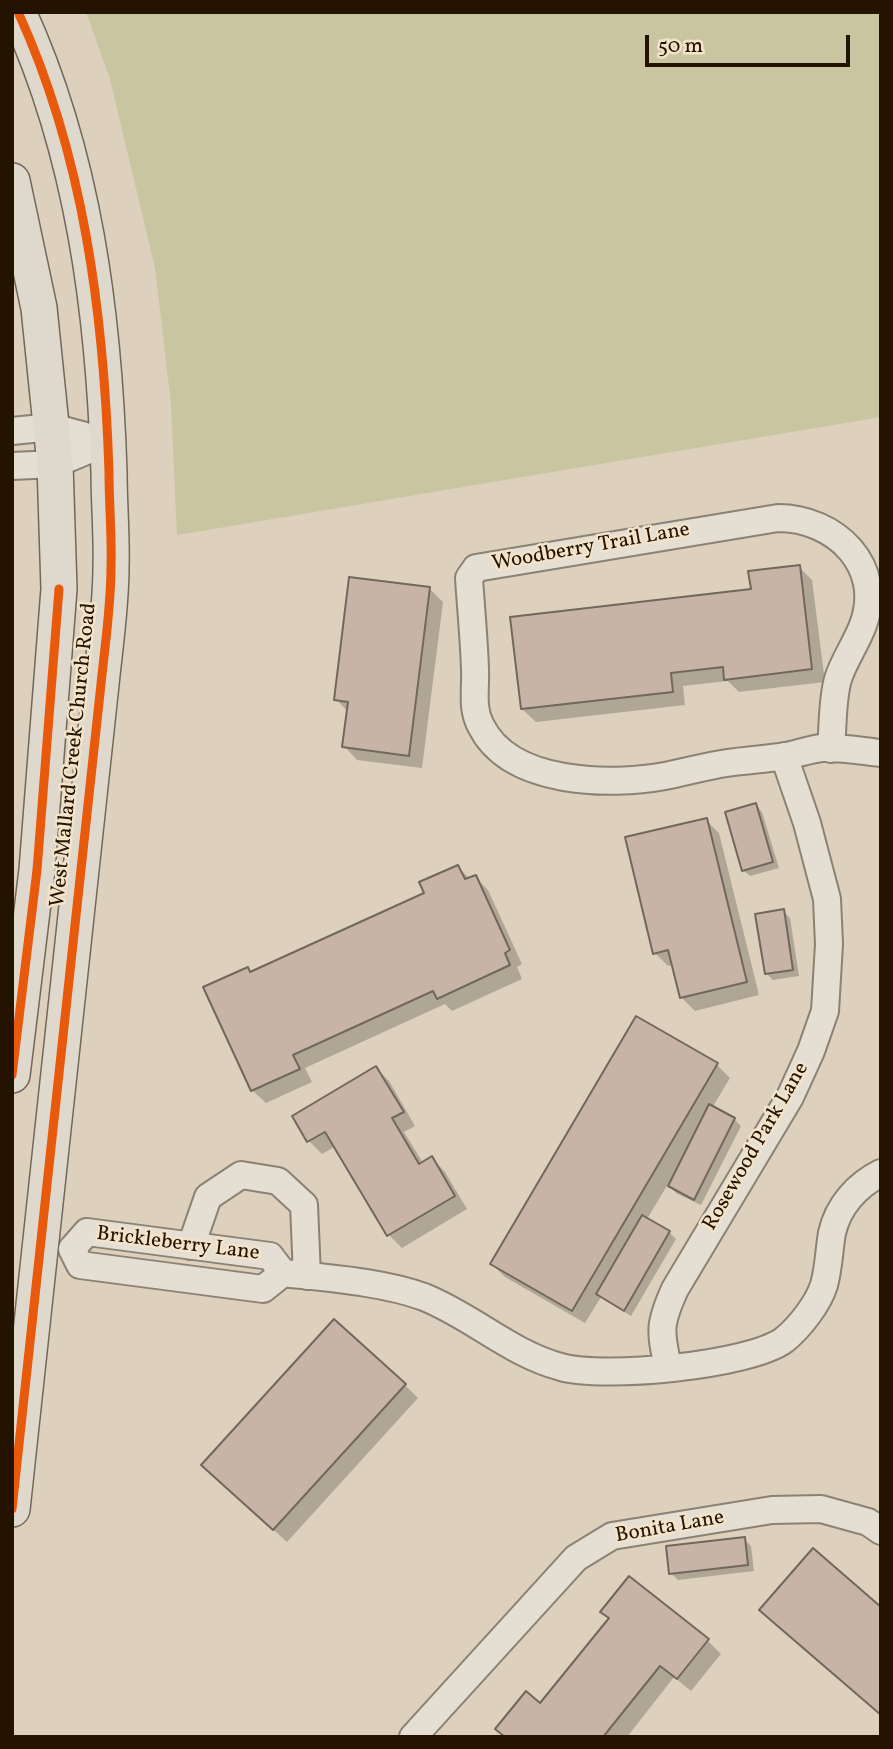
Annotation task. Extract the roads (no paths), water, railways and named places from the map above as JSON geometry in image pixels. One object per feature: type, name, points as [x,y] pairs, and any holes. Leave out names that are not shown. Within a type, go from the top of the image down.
[{"type":"main road","name":"West Mallard Creek Church Road","points":[[12,1509],[56,1247],[83,862],[111,568],[106,380],[96,287],[72,161],[35,49],[18,12]]},
{"type":"main road","name":"West Mallard Creek Church Road","points":[[12,181],[39,308],[52,427],[59,612],[37,870],[12,1075]]},
{"type":"street","points":[[12,431],[52,427],[108,442]]},
{"type":"street","points":[[12,466],[55,464],[108,442]]},
{"type":"street","name":"Woodberry Trail Lane","points":[[831,749],[837,681],[863,624],[868,600],[866,580],[858,559],[843,540],[821,526],[797,518],[778,518],[475,568],[469,578],[476,673],[474,704],[481,726],[498,750],[523,765],[588,781],[614,781],[663,777],[726,763],[822,748],[831,749],[881,753]]},
{"type":"street","name":"Rosewood Park Lane","points":[[668,1367],[660,1331],[664,1313],[675,1289],[790,1097],[811,1051],[825,1011],[829,944],[827,899],[807,823],[784,756]]},
{"type":"street","name":"Brickleberry Lane","points":[[295,1275],[263,1289],[80,1265],[56,1247],[88,1232],[270,1256],[295,1275],[388,1288],[424,1297],[466,1318],[518,1350],[562,1368],[607,1370],[668,1367],[727,1361],[756,1353],[784,1339],[808,1313],[823,1288],[830,1260],[832,1232],[841,1211],[854,1190],[881,1173]]},
{"type":"street","points":[[191,1246],[208,1198],[241,1175],[278,1181],[304,1205],[295,1275]]},
{"type":"street","name":"Bonita Lane","points":[[413,1737],[576,1558],[612,1536],[772,1510],[821,1508],[868,1522],[881,1531]]}]
